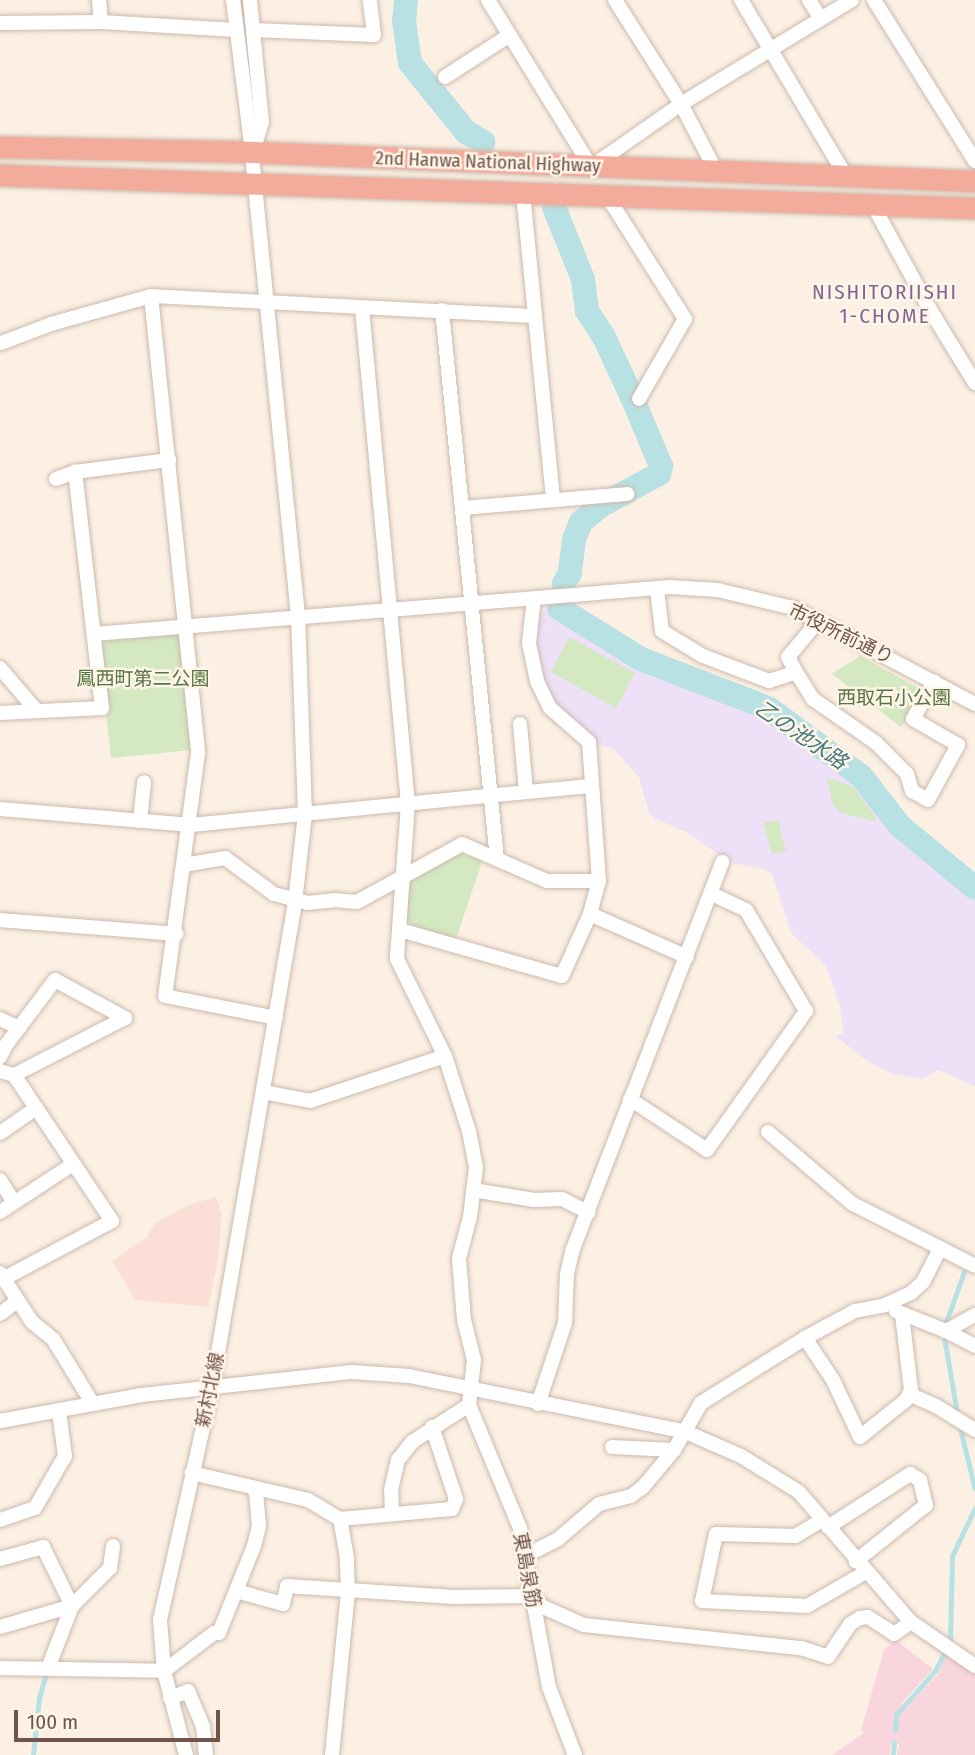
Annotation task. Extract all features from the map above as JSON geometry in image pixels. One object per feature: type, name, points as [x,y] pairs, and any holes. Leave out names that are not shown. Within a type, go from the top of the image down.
[{"type":"highway","name":"2nd Hanwa National Highway","points":[[0,147],[252,152],[975,181]]},
{"type":"highway","name":"2nd Hanwa National Highway","points":[[0,175],[874,207],[975,208]]},
{"type":"street","points":[[99,0],[101,22]]},
{"type":"street","points":[[225,0],[236,30]]},
{"type":"street","points":[[233,0],[252,152]]},
{"type":"street","points":[[250,0],[261,122],[252,152]]},
{"type":"street","points":[[253,30],[373,35],[370,0]]},
{"type":"street","points":[[488,0],[591,167],[681,104],[852,0]]},
{"type":"street","points":[[615,0],[681,104],[716,171]]},
{"type":"street","points":[[741,0],[773,49],[846,176]]},
{"type":"street","points":[[809,0],[821,19]]},
{"type":"street","points":[[874,0],[973,154]]},
{"type":"street","points":[[0,23],[101,22],[236,30]]},
{"type":"street","points":[[445,76],[510,35]]},
{"type":"street","name":"新村北線","points":[[186,1755],[164,1671],[160,1620],[212,1388],[276,1020],[306,814],[298,616],[252,152]]},
{"type":"street","points":[[523,193],[553,498]]},
{"type":"street","points":[[607,196],[685,319],[639,399]]},
{"type":"street","points":[[874,207],[929,308],[975,383]]},
{"type":"street","points":[[1,343],[51,324],[151,296],[268,305],[442,310],[534,316]]},
{"type":"street","points":[[151,296],[198,753],[191,824],[165,996],[276,1020]]},
{"type":"street","name":"東島泉筋","points":[[362,308],[408,804],[397,959],[445,1056],[469,1131],[476,1167],[459,1258],[464,1320],[474,1360],[469,1405],[520,1528],[549,1687],[575,1755]]},
{"type":"street","points":[[442,310],[464,508],[497,859]]},
{"type":"street","points":[[56,480],[75,472],[169,460]]},
{"type":"street","points":[[0,713],[35,709],[102,708],[75,472]]},
{"type":"street","points":[[464,508],[553,498],[627,494]]},
{"type":"street","points":[[657,589],[662,631],[672,638],[703,656],[769,681],[796,672]]},
{"type":"street","name":"市役所前通り","points":[[94,634],[185,624],[573,594],[657,589],[718,590],[780,604],[819,620],[975,704]]},
{"type":"street","points":[[400,930],[562,976],[590,914],[599,881],[589,742],[569,728],[550,708],[537,681],[529,643],[534,598]]},
{"type":"street","points":[[819,620],[788,657],[796,672],[813,699],[876,743],[907,774],[912,791],[928,800],[958,744],[914,719],[934,682]]},
{"type":"street","points":[[0,668],[35,709]]},
{"type":"street","points":[[520,724],[526,792]]},
{"type":"street","points":[[140,821],[144,782]]},
{"type":"street","points":[[0,810],[191,824],[592,786]]},
{"type":"street","points":[[184,865],[225,858],[274,894],[295,902],[357,902],[462,844],[547,881],[599,881]]},
{"type":"street","points":[[538,1404],[565,1323],[568,1274],[573,1249],[722,862]]},
{"type":"street","points":[[630,1099],[707,1150],[806,1011],[746,910],[711,894]]},
{"type":"street","points":[[590,914],[687,957]]},
{"type":"street","points":[[0,920],[176,934]]},
{"type":"street","points":[[0,1057],[55,980],[125,1017],[7,1073],[36,1108],[112,1222],[2,1276],[16,1302],[32,1322],[53,1339],[93,1404]]},
{"type":"street","points":[[0,1020],[19,1028]]},
{"type":"street","points":[[263,1092],[310,1101],[445,1056]]},
{"type":"street","points":[[0,1133],[36,1108]]},
{"type":"street","points":[[768,1132],[853,1204],[975,1266]]},
{"type":"street","points":[[0,1212],[73,1164]]},
{"type":"street","points":[[0,1180],[14,1202]]},
{"type":"street","points":[[473,1189],[534,1200],[562,1199],[589,1213]]},
{"type":"street","points":[[527,1555],[557,1540],[599,1504],[631,1496],[656,1475],[686,1432],[701,1403],[805,1338],[855,1311],[885,1305],[911,1293],[923,1282],[940,1248]]},
{"type":"street","points":[[0,1314],[16,1302]]},
{"type":"street","points":[[885,1305],[945,1330],[975,1346]]},
{"type":"street","points":[[805,1338],[833,1380],[860,1437],[906,1400],[909,1394],[902,1314]]},
{"type":"street","points":[[945,1330],[975,1315]]},
{"type":"street","points":[[2,1425],[93,1404],[352,1372],[410,1376],[686,1432],[741,1456],[799,1492],[911,1622],[975,1666]]},
{"type":"street","points":[[909,1394],[936,1406],[975,1430]]},
{"type":"street","points":[[392,1513],[391,1490],[398,1460],[412,1443],[432,1427],[469,1405]]},
{"type":"street","points":[[0,1520],[35,1508],[65,1456],[59,1411]]},
{"type":"street","points":[[192,1473],[308,1500],[340,1519],[452,1509],[456,1499],[432,1427]]},
{"type":"street","points":[[612,1447],[674,1450]]},
{"type":"street","points":[[910,1474],[920,1480],[926,1505],[861,1567],[807,1606],[702,1601],[716,1534],[794,1536],[825,1524],[910,1474]]},
{"type":"street","points":[[0,1668],[164,1671],[214,1633],[219,1633],[259,1526],[256,1493],[252,1487]]},
{"type":"street","points":[[332,1755],[348,1592],[347,1558],[340,1519]]},
{"type":"street","points":[[48,1668],[72,1606],[110,1568],[113,1546]]},
{"type":"street","points":[[0,1559],[43,1547],[72,1606]]},
{"type":"street","points":[[236,1591],[283,1604],[287,1586],[454,1597],[533,1596],[543,1607],[584,1625],[801,1648],[828,1657],[850,1624],[860,1618],[868,1617],[894,1634],[911,1622]]},
{"type":"street","points":[[0,1627],[72,1606]]},
{"type":"street","points":[[170,1698],[188,1692],[192,1698],[203,1727],[205,1755]]},
{"type":"shaded area","points":[[546,609],[557,609],[640,659],[767,709],[860,776],[906,834],[975,891],[975,1086],[938,1070],[923,1079],[893,1074],[869,1062],[835,1036],[844,1033],[840,1006],[829,973],[824,964],[792,934],[772,874],[765,869],[731,863],[686,832],[654,818],[649,812],[639,777],[614,749],[593,743],[561,718],[535,665],[536,620]]},
{"type":"shaded area","points":[[216,1197],[222,1214],[218,1261],[208,1307],[135,1300],[112,1261],[146,1238],[155,1223],[190,1204]]},
{"type":"shaded area","points":[[896,1640],[933,1669],[901,1704],[906,1708],[939,1673],[945,1653],[975,1671],[975,1755],[897,1755],[899,1744],[891,1744],[890,1755],[832,1755],[864,1733],[861,1730],[884,1650]]},
{"type":"green space","name":"鳳西町第二公園","points":[[181,633],[191,750],[111,758],[98,639]]},
{"type":"green space","points":[[569,637],[635,673],[616,708],[551,672]]},
{"type":"green space","name":"西取石小公園","points":[[860,656],[918,688],[920,696],[901,727],[832,674]]},
{"type":"green space","points":[[827,778],[852,786],[876,818],[874,821],[841,813],[833,805]]},
{"type":"green space","points":[[778,820],[786,851],[772,854],[763,823]]},
{"type":"green space","points":[[457,854],[483,859],[456,939],[413,925],[407,918],[410,880]]},
{"type":"waterway","name":"乙の池水路","points":[[406,0],[404,21],[410,63],[466,132],[483,142]]},
{"type":"waterway","name":"乙の池水路","points":[[554,207],[583,279],[587,311],[604,337],[661,466],[659,474],[600,506],[581,522],[574,539],[570,573],[564,583]]},
{"type":"waterway","name":"乙の池水路","points":[[559,608],[641,659],[768,708],[861,776],[900,826],[975,888]]},
{"type":"waterway","points":[[945,1325],[964,1272]]},
{"type":"waterway","points":[[945,1340],[957,1411]]},
{"type":"waterway","points":[[960,1426],[975,1488]]},
{"type":"waterway","points":[[950,1643],[952,1556],[975,1508]]},
{"type":"waterway","points":[[895,1731],[896,1715],[935,1671],[944,1653]]},
{"type":"waterway","points":[[33,1755],[39,1698],[46,1673]]},
{"type":"waterway","points":[[893,1755],[894,1743]]},
{"type":"district","name":"NISHITORIISHI 1-CHOME","points":[[885,304]]}]
